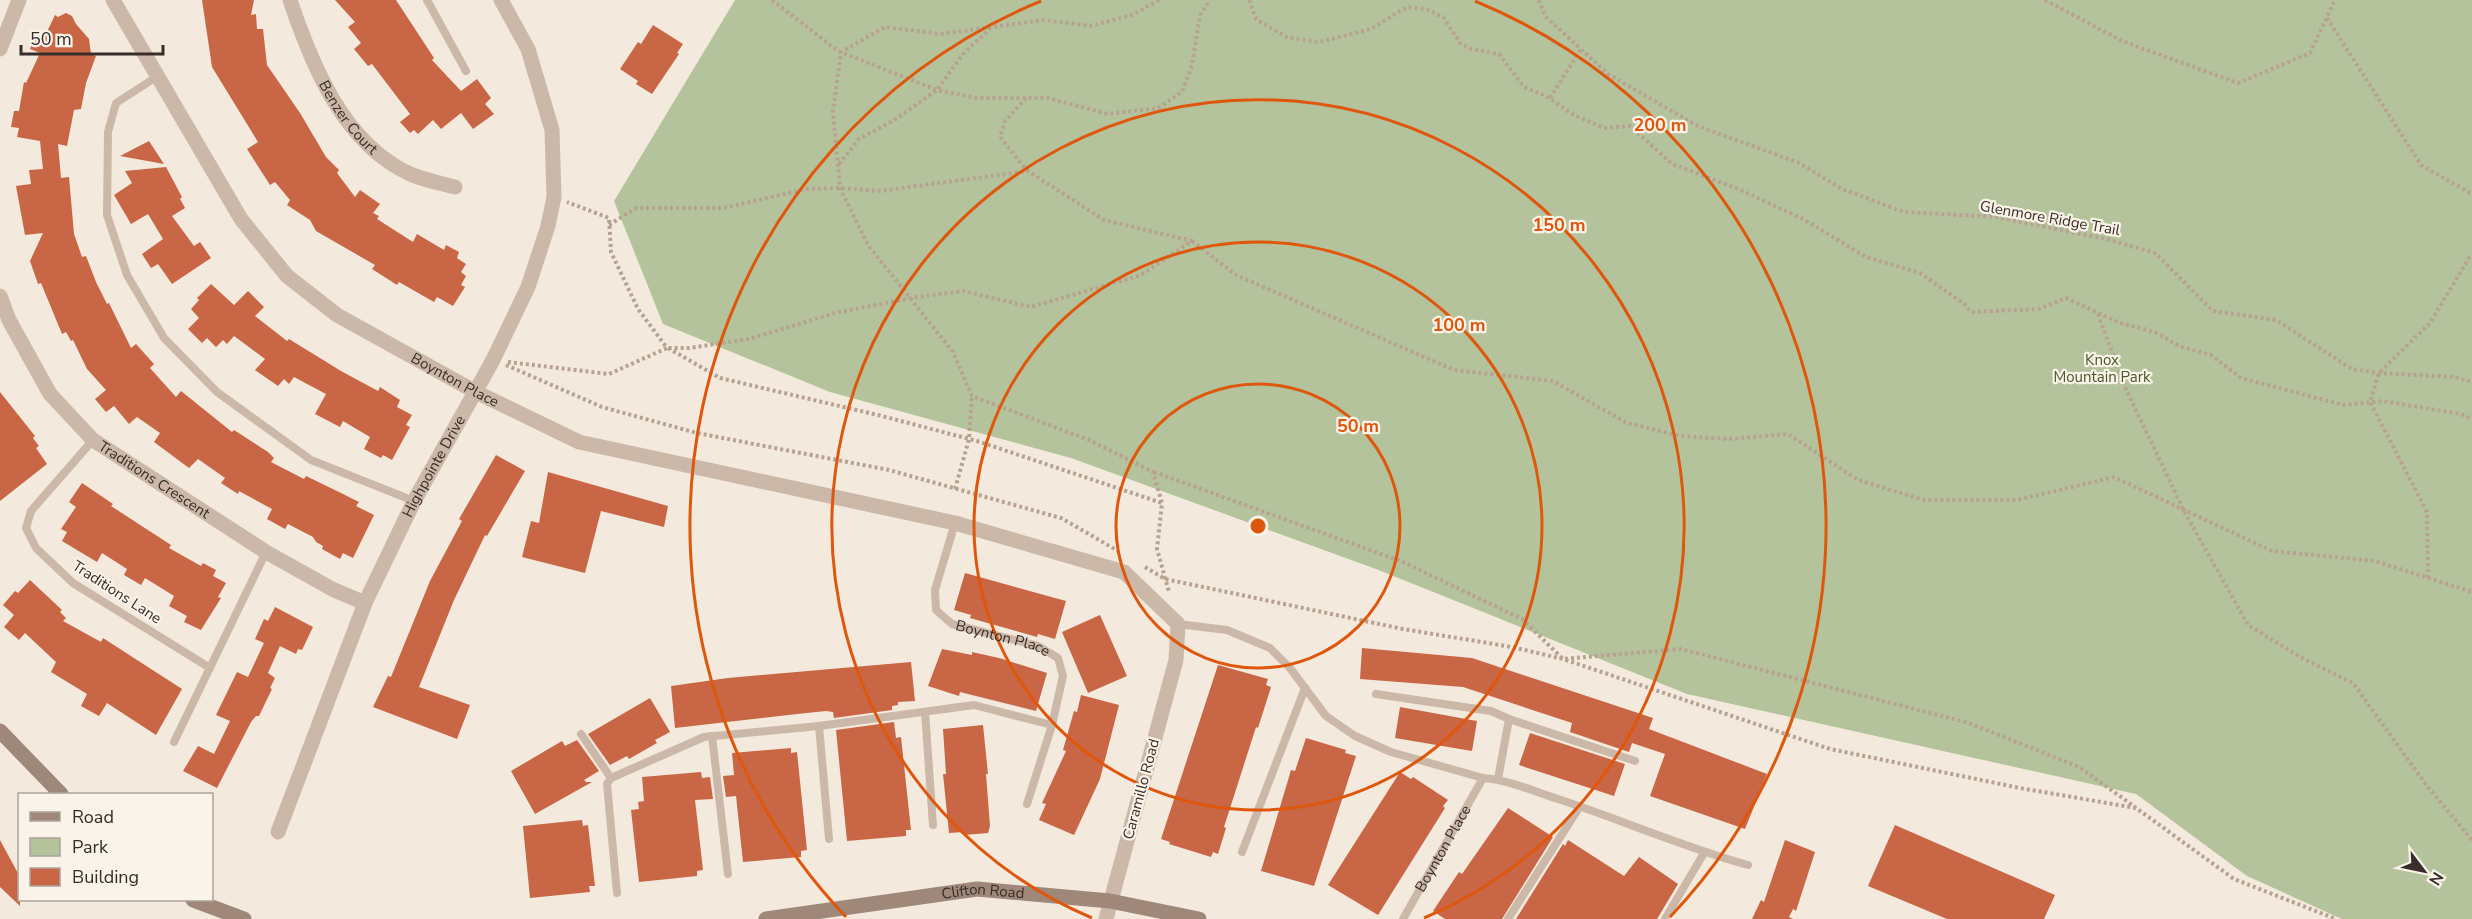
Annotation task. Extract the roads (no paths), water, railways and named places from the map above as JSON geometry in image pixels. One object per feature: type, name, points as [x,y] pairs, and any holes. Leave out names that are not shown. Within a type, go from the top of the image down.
[{"type":"main road","points":[[0,731],[60,793]]},
{"type":"main road","name":"Clifton Road","points":[[766,919],[977,889],[1110,902],[1199,919]]},
{"type":"main road","points":[[196,901],[244,919]]},
{"type":"street","points":[[0,49],[19,0]]},
{"type":"street","name":"Boynton Place","points":[[113,0],[241,219],[287,276],[337,315],[476,392],[579,442],[955,523],[1124,572],[1178,624]]},
{"type":"street","name":"Benzer Court","points":[[290,0],[304,41],[329,97],[371,148],[410,174],[455,188]]},
{"type":"street","name":"Highpointe Drive","points":[[278,832],[365,603],[414,501],[493,360],[528,287],[548,226],[554,197],[552,130],[528,49],[501,0]]},
{"type":"street","name":"Traditions Crescent","points":[[0,296],[9,320],[50,394],[93,440],[266,552],[334,590],[365,603]]},
{"type":"street","name":"Caramillo Road","points":[[1106,919],[1176,660],[1178,624]]},
{"type":"lane","points":[[427,0],[466,71]]},
{"type":"lane","points":[[158,76],[116,103],[108,132],[107,215],[127,275],[164,338],[217,392],[311,460],[414,501]]},
{"type":"lane","name":"Traditions Lane","points":[[93,440],[31,512],[26,528],[36,548],[73,583],[210,668]]},
{"type":"lane","name":"Boynton Place","points":[[955,523],[935,590],[936,610],[952,624],[1038,646],[1058,658],[1064,676],[1052,725],[1026,804]]},
{"type":"lane","points":[[174,742],[266,552]]},
{"type":"lane","points":[[1178,624],[1227,630],[1270,648],[1290,668],[1326,716],[1355,736],[1391,752],[1483,778],[1498,779],[1580,806],[1704,853],[1748,865]]},
{"type":"lane","points":[[1242,852],[1305,688]]},
{"type":"lane","points":[[1376,694],[1491,711],[1635,761]]},
{"type":"lane","points":[[618,893],[607,784],[611,778],[704,737],[819,726],[974,705],[1052,725]]},
{"type":"lane","points":[[926,712],[933,825]]},
{"type":"lane","points":[[1498,779],[1509,719]]},
{"type":"lane","points":[[819,726],[829,839]]},
{"type":"lane","points":[[581,734],[611,778]]},
{"type":"lane","points":[[712,736],[728,874]]},
{"type":"lane","name":"Boynton Place","points":[[1403,919],[1483,778]]},
{"type":"lane","points":[[1509,919],[1580,806]]},
{"type":"lane","points":[[1665,919],[1704,853]]},
{"type":"park label","name":"Knox Mountain Park","points":[[2102,368]]}]
